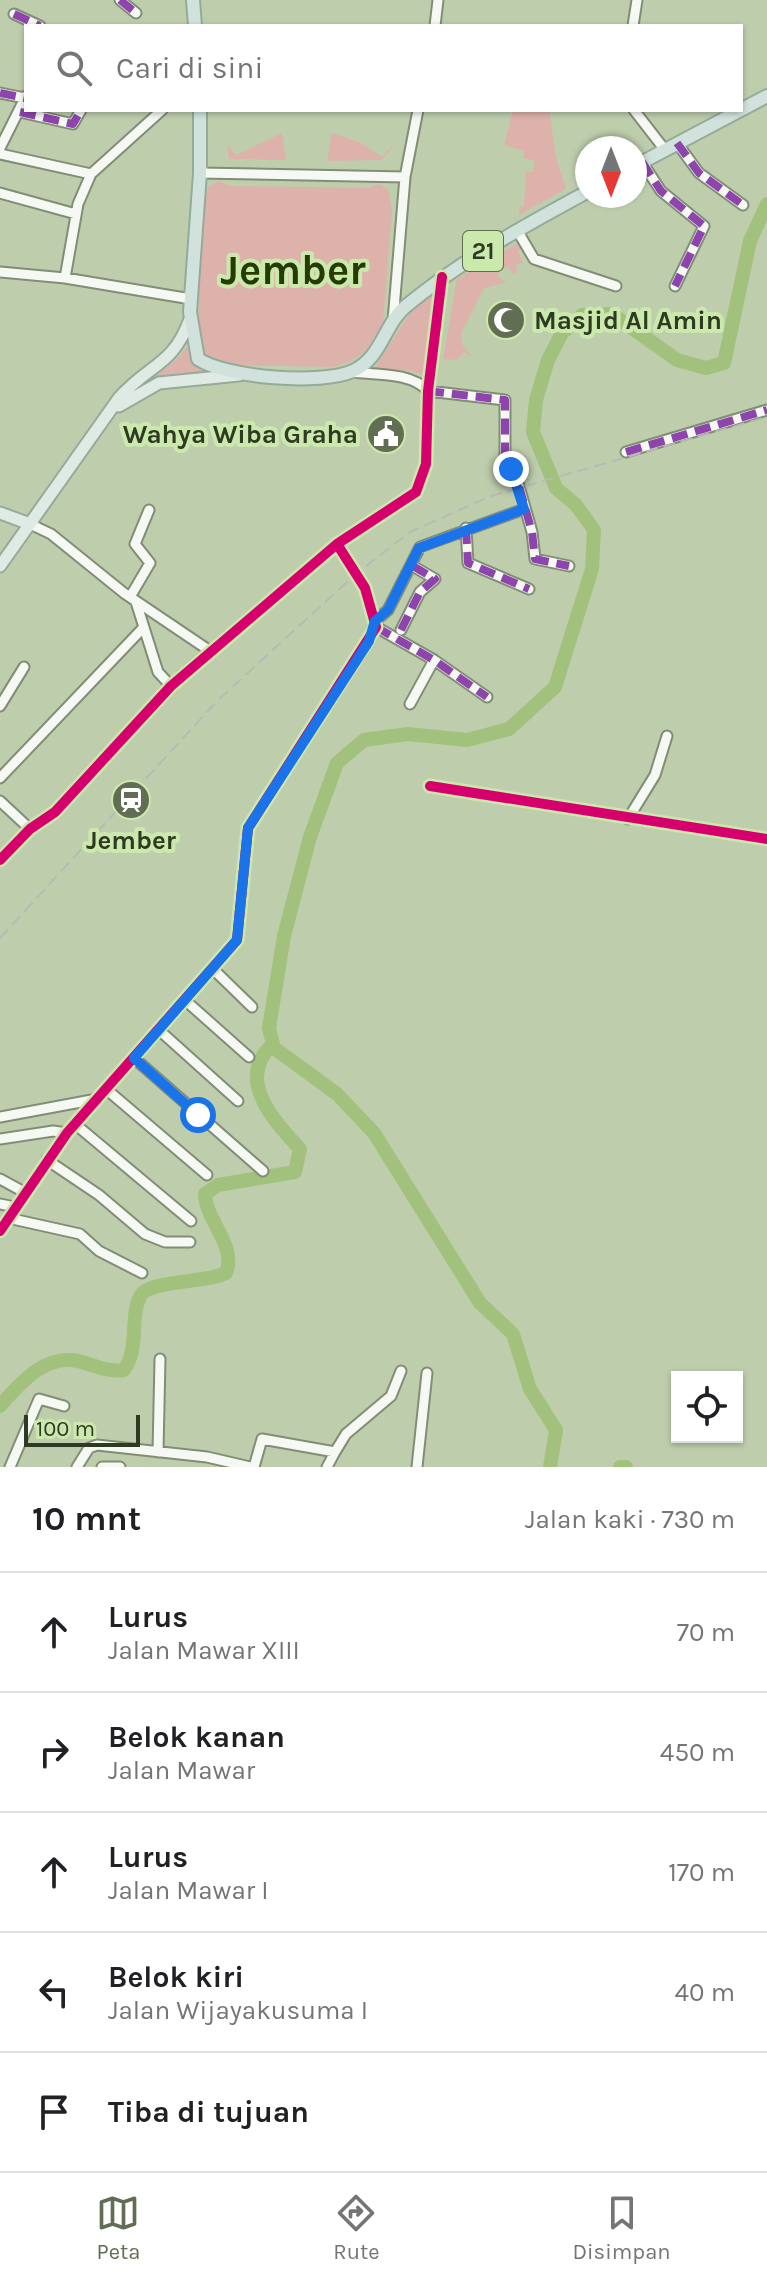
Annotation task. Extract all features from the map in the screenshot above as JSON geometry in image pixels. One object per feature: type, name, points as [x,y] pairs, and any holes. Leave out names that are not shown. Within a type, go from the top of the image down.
[{"type":"highway","points":[[193,0],[195,24]]},
{"type":"highway","points":[[743,109],[767,96]]},
{"type":"highway","points":[[200,112],[200,173],[190,319],[198,359],[207,365],[248,374],[314,377],[351,372]]},
{"type":"highway","points":[[647,159],[736,112]]},
{"type":"highway","name":"21","points":[[351,372],[372,357],[404,307],[442,277],[575,199]]},
{"type":"main road","points":[[0,566],[106,415],[135,380],[177,349],[190,319]]},
{"type":"main road","points":[[106,415],[133,395],[159,383],[248,374]]},
{"type":"main road","points":[[0,513],[30,524]]},
{"type":"street","points":[[120,0],[136,13]]},
{"type":"street","points":[[435,24],[438,0]]},
{"type":"street","points":[[633,24],[637,0]]},
{"type":"street","points":[[14,14],[36,24]]},
{"type":"street","points":[[0,93],[24,97]]},
{"type":"street","points":[[24,102],[0,151],[91,174]]},
{"type":"street","points":[[20,112],[74,124],[80,112]]},
{"type":"street","points":[[65,278],[76,214],[91,174],[160,112]]},
{"type":"street","points":[[392,325],[405,177],[418,112]]},
{"type":"street","points":[[636,112],[665,150]]},
{"type":"street","points":[[677,143],[699,173],[743,205]]},
{"type":"street","points":[[200,173],[405,177]]},
{"type":"street","points":[[647,175],[661,191],[704,226],[675,286]]},
{"type":"street","points":[[0,193],[76,214]]},
{"type":"street","points":[[517,230],[534,259],[616,286]]},
{"type":"street","points":[[0,272],[65,278],[191,299]]},
{"type":"street","points":[[0,860],[30,829],[55,812],[185,673],[337,544],[409,499],[421,485],[426,464],[428,391],[442,277]]},
{"type":"street","points":[[351,372],[405,378],[419,382],[428,391],[505,400],[505,461],[514,473],[532,532],[535,560],[569,566]]},
{"type":"street","points":[[626,452],[767,410]]},
{"type":"street","points":[[0,1231],[67,1133],[214,970],[237,940],[242,924],[242,874],[248,828],[376,624],[388,610],[420,547],[524,509]]},
{"type":"street","points":[[149,510],[135,544],[150,563],[133,600],[158,672],[171,686]]},
{"type":"street","points":[[30,524],[51,534],[133,600],[210,651]]},
{"type":"street","points":[[466,528],[468,563],[529,589]]},
{"type":"street","points":[[337,544],[365,588],[376,624],[487,697]]},
{"type":"street","points":[[401,630],[420,592],[435,579],[411,565]]},
{"type":"street","points":[[0,778],[143,628]]},
{"type":"street","points":[[410,704],[434,660]]},
{"type":"street","points":[[0,706],[24,667]]},
{"type":"street","points":[[628,819],[655,775],[667,736]]},
{"type":"street","points":[[430,786],[767,839]]},
{"type":"street","points":[[0,801],[30,829]]},
{"type":"street","points":[[214,970],[252,1007]]},
{"type":"street","points":[[186,1001],[249,1057]]},
{"type":"street","points":[[159,1030],[238,1101]]},
{"type":"street","points":[[134,1058],[263,1171]]},
{"type":"street","points":[[106,1089],[207,1175]]},
{"type":"street","points":[[0,1117],[97,1099]]},
{"type":"street","points":[[75,1124],[191,1221]]},
{"type":"street","points":[[0,1139],[53,1131],[67,1133]]},
{"type":"street","points":[[47,1160],[99,1195],[145,1234],[165,1242],[190,1242]]},
{"type":"street","points":[[0,1179],[24,1192]]},
{"type":"street","points":[[0,1204],[15,1207]]},
{"type":"street","points":[[8,1218],[80,1234],[99,1251],[142,1273]]},
{"type":"street","points":[[158,1452],[160,1359]]},
{"type":"street","points":[[327,1467],[346,1434],[391,1396],[401,1371]]},
{"type":"street","points":[[417,1467],[427,1373]]},
{"type":"street","points":[[10,1467],[39,1399],[64,1406]]},
{"type":"street","points":[[77,1467],[93,1445],[207,1457],[252,1467],[262,1439],[335,1452]]},
{"type":"street","points":[[102,1467],[120,1467]]},
{"type":"shaded area","points":[[512,112],[549,112],[556,157],[566,189],[519,215],[519,207],[524,206],[526,171],[533,172],[535,161],[523,158],[524,151],[504,145]]},
{"type":"shaded area","points":[[282,133],[286,160],[229,159],[227,144],[236,155]]},
{"type":"shaded area","points":[[332,133],[359,142],[382,157],[400,137],[382,160],[327,161]]},
{"type":"shaded area","points":[[219,181],[230,186],[369,188],[379,184],[388,189],[392,210],[383,323],[367,350],[351,361],[333,367],[232,365],[206,360],[197,340],[204,197],[209,186]]},
{"type":"shaded area","points":[[521,241],[524,248],[518,251],[523,263],[516,264],[517,272],[513,274],[509,267],[501,268],[498,277],[507,282],[484,288],[461,334],[463,346],[473,357],[464,352],[457,360],[443,359],[457,279]]},
{"type":"shaded area","points":[[438,286],[427,378],[413,371],[375,368],[411,311]]},
{"type":"shaded area","points":[[187,347],[199,366],[215,373],[180,373],[133,390],[176,360]]},
{"type":"waterway","points":[[550,1467],[556,1430],[530,1389],[513,1334],[480,1303],[374,1133],[337,1094],[274,1048],[269,1028],[284,936],[310,837],[337,763],[364,740],[408,734],[467,740],[509,729],[555,687],[592,569],[594,530],[576,505],[556,488],[533,432],[536,400],[548,360],[562,333],[582,315],[612,314],[677,360],[706,368],[724,363],[750,241],[767,204]]},
{"type":"waterway","points":[[0,1406],[26,1378],[58,1361],[69,1360],[108,1370],[124,1370],[132,1351],[137,1303],[146,1290],[226,1273],[228,1253],[210,1214],[205,1194],[218,1185],[295,1172],[300,1149],[270,1113],[258,1085],[257,1071],[262,1057],[273,1044]]},
{"type":"waterway","points":[[620,1467],[626,1467]]},
{"type":"railway","points":[[0,938],[218,700],[356,574],[410,532],[491,496],[767,417]]},
{"type":"marked path","points":[[120,0],[136,13]]},
{"type":"marked path","points":[[14,14],[36,24]]},
{"type":"marked path","points":[[0,93],[24,98]]},
{"type":"marked path","points":[[20,112],[73,124],[80,112]]},
{"type":"marked path","points":[[677,143],[699,173],[743,205]]},
{"type":"marked path","points":[[647,170],[661,191],[704,226],[675,286]]},
{"type":"marked path","points":[[428,391],[505,400],[505,461],[519,486],[532,532],[535,559],[569,566]]},
{"type":"marked path","points":[[626,452],[767,410]]},
{"type":"marked path","points":[[375,621],[388,610],[420,547],[524,509]]},
{"type":"marked path","points":[[466,528],[468,563],[529,589]]},
{"type":"marked path","points":[[401,630],[420,592],[435,579],[411,565]]},
{"type":"marked path","points":[[376,627],[434,660],[487,697]]},
{"type":"cycle path","points":[[0,860],[30,829],[55,812],[171,686],[337,544],[416,492],[426,464],[428,391],[442,277]]},
{"type":"cycle path","points":[[0,1231],[67,1133],[237,940],[248,828],[376,627],[365,588],[337,544]]},
{"type":"cycle path","points":[[430,786],[767,839]]},
{"type":"place","name":"Masjid Al Amin","points":[[506,320]]},
{"type":"place","name":"Wahya Wiba Graha","points":[[386,434]]},
{"type":"place","name":"Jember","points":[[131,800]]},
{"type":"district","name":"Jember","points":[[293,270]]},
{"type":"route","points":[[198,1115],[134,1058],[214,970],[237,940],[242,924],[242,874],[248,828],[369,641],[376,627],[375,621],[388,610],[419,548],[524,509],[511,469]]}]
